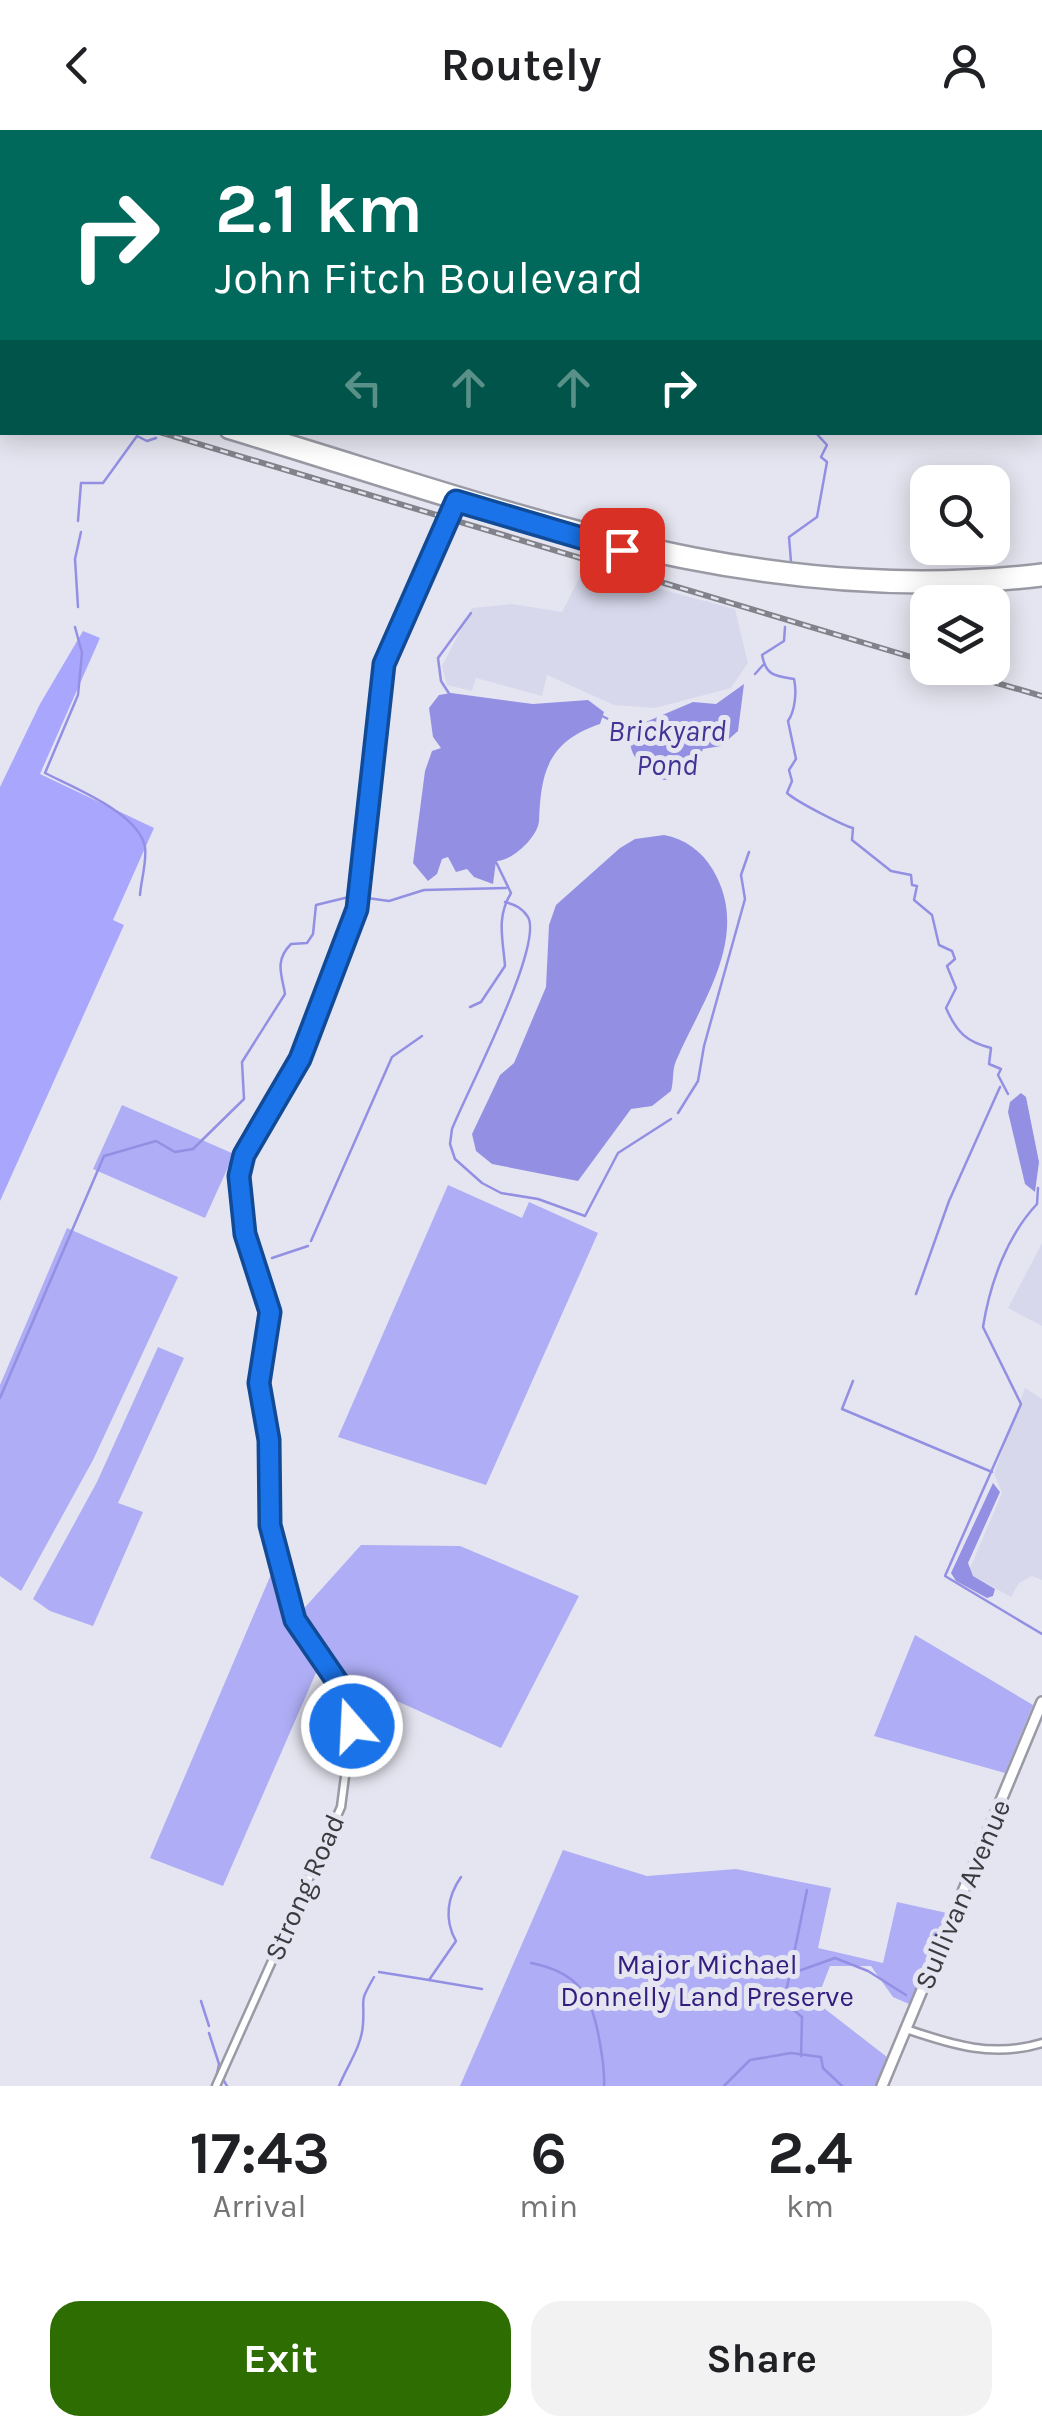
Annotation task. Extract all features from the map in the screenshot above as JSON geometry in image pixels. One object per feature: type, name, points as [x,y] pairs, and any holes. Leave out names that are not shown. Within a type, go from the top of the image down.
[{"type":"highway","points":[[238,435],[458,496]]},
{"type":"highway","points":[[269,435],[622,550],[794,582],[1042,580]]},
{"type":"highway","points":[[968,582],[1042,570]]},
{"type":"main road","name":"Sullivan Avenue","points":[[882,2086],[1042,1702]]},
{"type":"street","name":"Strong Road","points":[[216,2086],[341,1807],[354,1706],[298,1629],[270,1525],[269,1440],[259,1383],[270,1312],[245,1234],[240,1166],[300,1059],[352,924],[361,885],[384,664],[458,496]]},
{"type":"street","points":[[906,2028],[984,2052],[1013,2052],[1042,2043]]},
{"type":"shaded area","points":[[584,569],[735,609],[748,663],[731,688],[655,708],[614,705],[547,675],[542,696],[476,678],[472,691],[447,685],[442,666],[472,608],[512,604],[562,612]]},
{"type":"shaded area","points":[[83,631],[100,638],[40,774],[154,828],[113,920],[124,925],[0,1201],[0,787],[40,704]]},
{"type":"shaded area","points":[[1042,1243],[1042,1326],[1008,1308]]},
{"type":"shaded area","points":[[1025,1388],[1042,1399],[1042,1580],[1032,1576],[1019,1583],[1011,1597],[968,1573],[1002,1493],[994,1473]]},
{"type":"green space","points":[[122,1105],[234,1154],[205,1218],[93,1169]]},
{"type":"green space","points":[[448,1185],[522,1218],[529,1202],[598,1233],[486,1485],[338,1437]]},
{"type":"green space","points":[[67,1228],[178,1277],[93,1460],[21,1591],[0,1576],[0,1385]]},
{"type":"green space","points":[[158,1347],[184,1358],[118,1503],[143,1512],[93,1626],[50,1611],[33,1599],[97,1482]]},
{"type":"green space","points":[[361,1545],[460,1546],[579,1596],[501,1748],[366,1687],[358,1702],[313,1641],[299,1614]]},
{"type":"green space","points":[[275,1565],[294,1632],[319,1666],[223,1886],[150,1858]]},
{"type":"green space","points":[[915,1635],[1033,1705],[1005,1773],[874,1736]]},
{"type":"green space","name":"Major Michael Donnelly Land Preserve","points":[[563,1850],[647,1876],[736,1869],[831,1888],[818,1948],[883,1963],[897,1902],[947,1913],[909,2004],[893,1997],[871,1966],[830,1966],[816,2002],[887,2057],[875,2086],[460,2086]]},
{"type":"water","name":"Brickyard Pond","points":[[744,684],[738,731],[721,746],[703,749],[690,777],[664,780],[636,759],[630,744],[634,727],[693,702],[716,704]]},
{"type":"water","points":[[451,693],[533,704],[588,700],[604,712],[600,724],[582,731],[557,750],[545,775],[537,827],[516,853],[496,861],[493,884],[474,877],[467,869],[456,872],[448,857],[442,859],[437,874],[428,881],[413,863],[425,771],[432,751],[441,748],[433,737],[429,708],[439,695]]},
{"type":"water","points":[[664,835],[692,847],[709,863],[724,895],[727,919],[719,968],[676,1061],[671,1091],[652,1106],[631,1109],[578,1181],[492,1164],[476,1151],[472,1134],[500,1075],[514,1063],[546,987],[549,925],[556,905],[620,848],[635,839]]},
{"type":"water","points":[[1021,1093],[1026,1097],[1039,1162],[1035,1192],[1025,1184],[1008,1112],[1010,1102]]},
{"type":"water","points":[[993,1483],[1000,1492],[968,1563],[973,1576],[995,1589],[993,1596],[987,1598],[956,1581],[951,1573]]},
{"type":"waterway","points":[[791,562],[789,537],[817,517],[827,462],[821,457],[827,445],[818,435]]},
{"type":"waterway","points":[[78,521],[81,483],[103,483],[137,436],[147,441],[156,438]]},
{"type":"waterway","points":[[78,607],[75,559],[81,532]]},
{"type":"waterway","points":[[450,695],[441,681],[438,658],[471,613]]},
{"type":"waterway","points":[[75,627],[82,653],[78,695],[45,773],[103,802],[131,823],[145,847],[140,895]]},
{"type":"waterway","points":[[785,627],[784,641],[762,655],[772,674],[794,679],[795,701],[788,721],[796,759],[789,770],[792,781],[787,793],[853,828],[852,840],[891,871],[911,875],[912,885],[917,886],[914,900],[932,915],[939,945],[952,951],[955,959],[947,966],[956,988],[946,1008],[964,1035],[991,1048],[989,1064],[1001,1069],[998,1075],[1008,1094]]},
{"type":"waterway","points":[[755,674],[764,664]]},
{"type":"waterway","points":[[602,716],[618,724]]},
{"type":"waterway","points":[[678,1113],[698,1081],[745,899],[741,875],[749,852]]},
{"type":"waterway","points":[[470,1007],[481,1002],[505,966],[502,920],[511,893],[496,862]]},
{"type":"waterway","points":[[367,898],[389,901],[424,890],[506,888]]},
{"type":"waterway","points":[[0,1398],[104,1156],[156,1141],[175,1152],[193,1149],[244,1099],[242,1062],[285,994],[282,956],[291,944],[307,943],[313,934],[316,905],[353,896]]},
{"type":"waterway","points":[[505,902],[526,914],[530,933],[525,958],[501,1021],[452,1129],[450,1144],[455,1159],[482,1183],[501,1193],[538,1199],[585,1216],[618,1153],[671,1119]]},
{"type":"waterway","points":[[311,1241],[392,1057],[422,1036]]},
{"type":"waterway","points":[[916,1294],[949,1201],[1000,1087]]},
{"type":"waterway","points":[[1038,1188],[1037,1204],[1001,1261],[983,1327],[1021,1404],[945,1576],[1042,1634]]},
{"type":"waterway","points":[[272,1258],[308,1246]]},
{"type":"waterway","points":[[853,1381],[842,1409],[992,1472]]},
{"type":"waterway","points":[[379,1972],[429,1980],[456,1941],[449,1909],[461,1877]]},
{"type":"waterway","points":[[801,2056],[802,2017],[784,2002],[807,1890]]},
{"type":"waterway","points":[[790,1974],[835,1958],[868,1971],[906,1995]]},
{"type":"waterway","points":[[531,1963],[560,1972],[586,1997],[599,2038],[604,2086]]},
{"type":"waterway","points":[[339,2086],[360,2040],[364,1997],[374,1977]]},
{"type":"waterway","points":[[429,1980],[482,1989]]},
{"type":"waterway","points":[[201,2001],[209,2026]]},
{"type":"waterway","points":[[209,2033],[219,2064],[217,2074]]},
{"type":"waterway","points":[[724,2086],[750,2060],[791,2053],[821,2057],[823,2068],[842,2086]]},
{"type":"waterway","points":[[223,2079],[227,2086]]},
{"type":"railway","points":[[169,435],[910,657]]},
{"type":"railway","points":[[1004,685],[1042,696]]},
{"type":"route","points":[[352,1726],[354,1706],[298,1629],[270,1525],[269,1440],[259,1383],[270,1312],[245,1234],[240,1166],[296,1069],[357,909],[384,664],[456,501],[622,550]]}]
